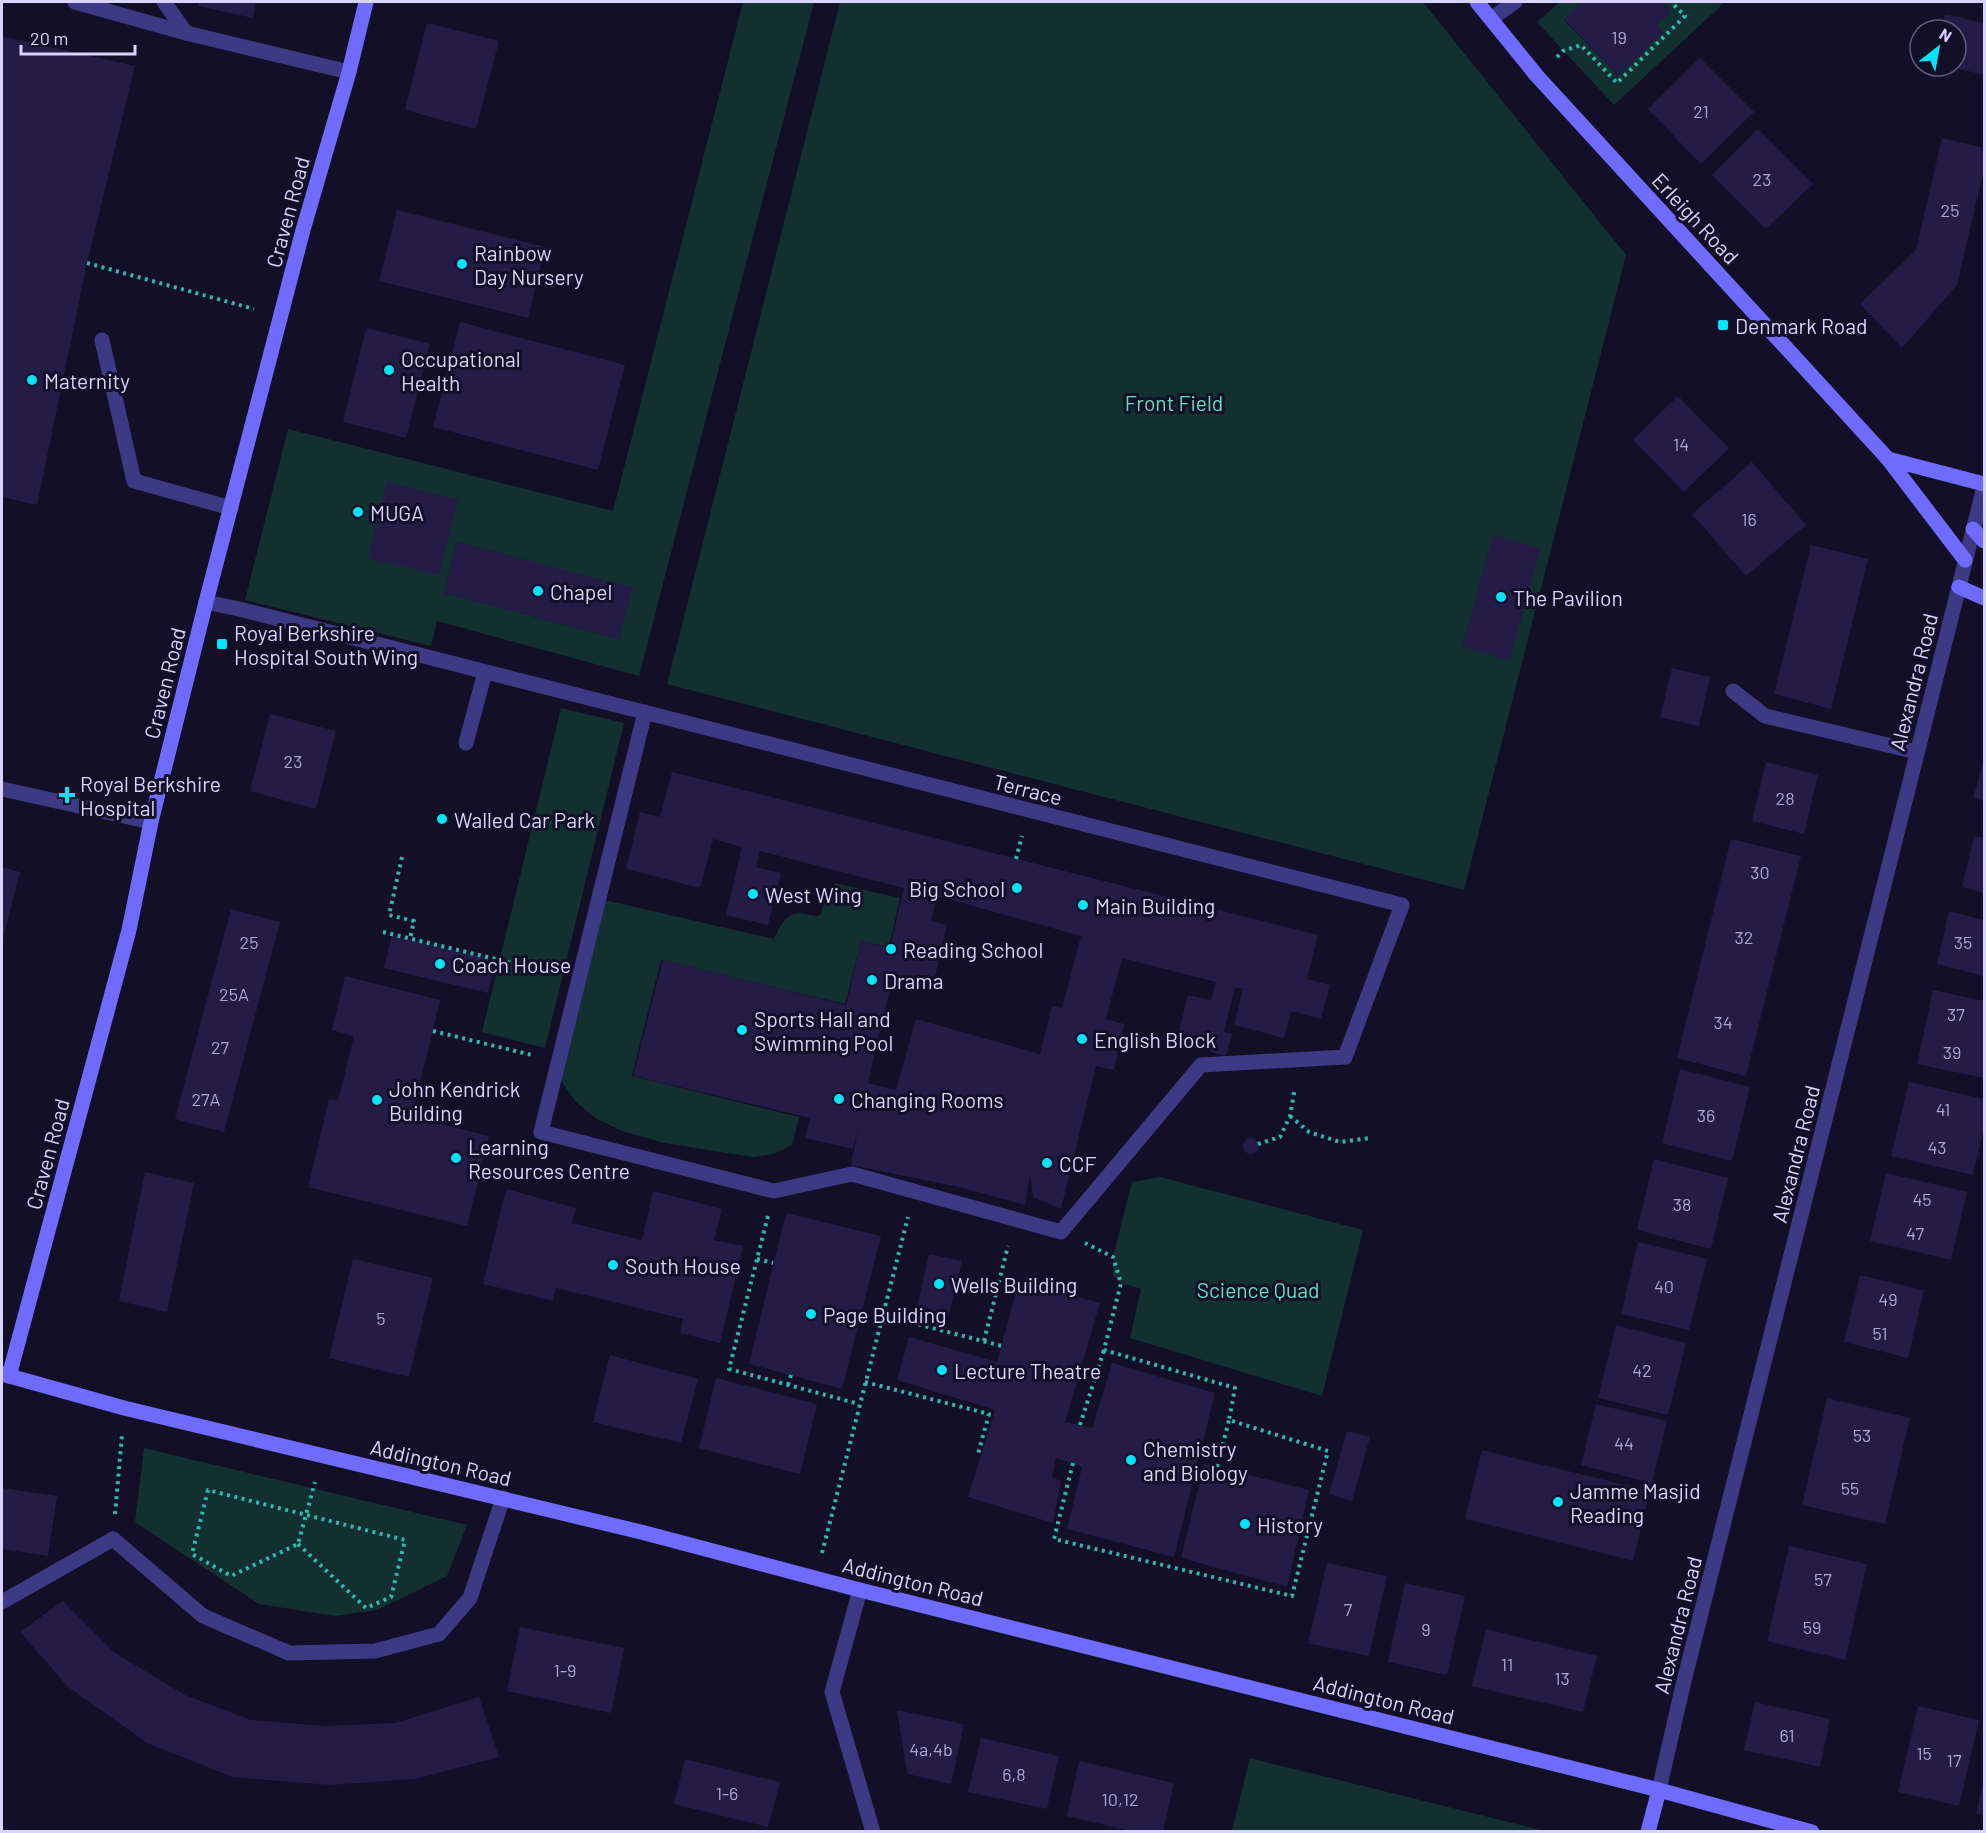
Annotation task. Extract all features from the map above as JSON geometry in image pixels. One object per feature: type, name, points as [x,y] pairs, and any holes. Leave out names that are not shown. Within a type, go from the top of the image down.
[{"type":"street","points":[[75,2],[186,33],[349,72]]},
{"type":"street","points":[[164,2],[186,33]]},
{"type":"street","name":"Craven Road","points":[[5,1375],[129,930],[151,822],[206,602],[300,241],[349,72],[366,2]]},
{"type":"street","name":"Erleigh Road","points":[[1477,2],[1537,76],[1888,459],[1965,560]]},
{"type":"street","points":[[1491,19],[1515,2]]},
{"type":"street","points":[[102,340],[134,481],[231,508]]},
{"type":"street","points":[[1888,459],[1984,485]]},
{"type":"street","name":"Alexandra Road","points":[[1648,1832],[1984,485]]},
{"type":"street","points":[[1973,529],[1984,541]]},
{"type":"street","points":[[1959,587],[1984,598]]},
{"type":"street","name":"Terrace","points":[[206,602],[1402,904],[1345,1057],[1306,1059]]},
{"type":"street","points":[[466,743],[485,672]]},
{"type":"street","points":[[1733,691],[1765,716],[1917,752]]},
{"type":"street","points":[[645,712],[541,1132],[774,1191],[852,1174],[1061,1232],[1201,1065],[1306,1059]]},
{"type":"street","points":[[2,789],[151,822]]},
{"type":"street","name":"Addington Road","points":[[5,1375],[124,1408],[641,1532],[860,1590],[1659,1790],[1812,1832]]},
{"type":"street","points":[[2,1602],[113,1539],[203,1616],[289,1653],[375,1651],[440,1634],[470,1598],[503,1498]]},
{"type":"street","points":[[860,1590],[832,1692],[873,1832]]},
{"type":"path","points":[[1537,76],[1563,51],[1583,43],[1617,83],[1685,16],[1671,2]]},
{"type":"path","points":[[87,262],[256,310]]},
{"type":"path","points":[[402,857],[389,915],[414,921],[410,939]]},
{"type":"path","points":[[383,932],[578,979]]},
{"type":"path","points":[[433,1030],[558,1061]]},
{"type":"path","points":[[1258,1144],[1280,1137],[1290,1116],[1294,1091],[1306,1059]]},
{"type":"path","points":[[1290,1116],[1309,1132],[1340,1142],[1370,1138]]},
{"type":"path","points":[[774,1191],[729,1369],[859,1404]]},
{"type":"path","points":[[816,1578],[915,1191]]},
{"type":"path","points":[[1061,1232],[1113,1257],[1121,1283],[1104,1350],[1080,1425]]},
{"type":"path","points":[[757,1259],[773,1263]]},
{"type":"path","points":[[984,1341],[1004,1260]]},
{"type":"path","points":[[882,1315],[1002,1346]]},
{"type":"path","points":[[1104,1350],[1235,1388],[1217,1467]]},
{"type":"path","points":[[788,1385],[791,1375]]},
{"type":"path","points":[[865,1382],[989,1414],[978,1454]]},
{"type":"path","points":[[113,1539],[124,1408]]},
{"type":"path","points":[[1073,1463],[1054,1539],[1292,1596],[1328,1451],[1228,1420]]},
{"type":"path","points":[[298,1544],[366,1608],[391,1597],[405,1540],[306,1514],[208,1490],[192,1554],[231,1576],[298,1544],[306,1514],[323,1455]]},
{"type":"green space","points":[[743,2],[814,2],[639,676],[437,621],[431,646],[245,600],[288,429],[613,511]],"holes":[[[457,542],[632,588],[619,639],[444,593]]]},
{"type":"green space","name":"Front Field","points":[[840,2],[1423,2],[1626,255],[1464,890],[667,684]]},
{"type":"green space","points":[[1560,2],[1582,2],[1564,20],[1618,75],[1662,32],[1656,26],[1671,11],[1662,2],[1725,2],[1614,105],[1537,22]]},
{"type":"green space","points":[[561,708],[624,723],[545,1048],[482,1032]]},
{"type":"green space","points":[[835,883],[900,898],[889,947],[861,941],[845,1004],[661,960],[632,1076],[799,1117],[792,1145],[774,1154],[753,1157],[664,1143],[622,1131],[597,1119],[576,1102],[561,1081],[605,900],[774,939],[789,916],[799,913],[820,915],[828,891]]},
{"type":"green space","name":"Science Quad","points":[[1160,1177],[1363,1230],[1322,1396],[1130,1338],[1141,1289],[1121,1283],[1113,1275],[1113,1257],[1132,1182]]},
{"type":"green space","points":[[144,1448],[467,1525],[447,1576],[377,1610],[334,1616],[259,1604],[135,1522]]},
{"type":"green space","points":[[1250,1758],[1545,1831],[1232,1831]]},
{"type":"building","points":[[199,2],[256,2],[253,18],[198,6]]},
{"type":"building","points":[[1582,2],[1662,2],[1671,11],[1656,26],[1663,32],[1618,75],[1564,19]]},
{"type":"building","points":[[1945,14],[1962,18],[1944,18]]},
{"type":"building","points":[[1968,19],[1984,23],[1984,75],[1968,71]]},
{"type":"building","points":[[427,23],[499,41],[476,129],[405,110]]},
{"type":"building","name":"Maternity","points":[[2,36],[135,66],[87,263],[37,505],[2,497]]},
{"type":"building","points":[[1700,58],[1754,112],[1701,164],[1648,109]]},
{"type":"building","points":[[1758,129],[1813,184],[1766,229],[1712,175]]},
{"type":"building","points":[[1942,138],[1984,148],[1984,169],[1957,285],[1902,348],[1860,304],[1916,250]]},
{"type":"building","name":"Rainbow Day Nursery","points":[[397,210],[545,247],[528,318],[379,281]]},
{"type":"building","points":[[460,322],[625,365],[598,470],[433,427]]},
{"type":"building","name":"Occupational Health","points":[[366,328],[430,344],[406,438],[343,422]]},
{"type":"building","points":[[1678,396],[1729,448],[1684,492],[1633,440]]},
{"type":"building","points":[[1752,462],[1806,525],[1746,576],[1692,514]]},
{"type":"building","points":[[387,482],[458,500],[439,575],[368,558]]},
{"type":"building","name":"The Pavilion","points":[[1493,535],[1540,548],[1510,660],[1462,647]]},
{"type":"building","name":"Chapel","points":[[457,542],[633,588],[619,639],[444,593]]},
{"type":"building","points":[[1811,545],[1868,559],[1831,709],[1774,694]]},
{"type":"building","points":[[1672,668],[1710,677],[1699,726],[1660,717]]},
{"type":"building","points":[[270,714],[336,731],[316,809],[250,791]]},
{"type":"building","points":[[1984,760],[1984,801],[1973,798]]},
{"type":"building","points":[[1766,762],[1818,775],[1804,834],[1752,821]]},
{"type":"building","points":[[672,772],[1318,935],[1307,979],[1330,985],[1321,1019],[1291,1011],[1284,1038],[1234,1025],[1243,989],[1235,987],[1224,1032],[1232,1034],[1226,1056],[1176,1043],[1188,995],[1211,1000],[1216,982],[1122,958],[1106,1019],[1124,1024],[1114,1070],[1096,1066],[1061,1209],[1033,1197],[1030,1173],[1025,1205],[959,1187],[851,1165],[858,1130],[853,1149],[805,1138],[810,1118],[633,1076],[663,960],[846,1005],[861,941],[890,948],[904,888],[760,851],[756,867],[781,873],[768,925],[726,915],[742,847],[713,839],[700,888],[626,869],[640,812],[660,817]],"holes":[[[937,896],[1081,936],[1062,1008],[1052,1006],[1040,1054],[916,1019],[896,1090],[868,1083],[893,976],[933,985],[947,925],[931,921]]]},
{"type":"building","points":[[1974,836],[1984,838],[1984,893],[1962,887]]},
{"type":"building","points":[[1731,839],[1801,856],[1746,1076],[1677,1058]]},
{"type":"building","points":[[2,867],[20,872],[2,943]]},
{"type":"building","points":[[231,909],[280,922],[224,1132],[175,1119]]},
{"type":"building","points":[[1949,911],[1984,920],[1984,976],[1937,964]]},
{"type":"building","name":"Coach House","points":[[392,935],[496,960],[488,993],[384,968]]},
{"type":"building","name":"John Kendrick Building","points":[[345,976],[440,1000],[412,1117],[489,1136],[467,1226],[308,1187],[329,1099],[338,1101],[354,1036],[332,1030]]},
{"type":"building","points":[[1933,990],[1984,1001],[1984,1078],[1917,1064]]},
{"type":"building","points":[[1680,1069],[1750,1087],[1732,1161],[1662,1143]]},
{"type":"building","points":[[1909,1082],[1984,1099],[1984,1127],[1973,1175],[1891,1156]]},
{"type":"building","points":[[1251,1138],[1259,1146],[1251,1154],[1243,1146]]},
{"type":"building","points":[[1654,1159],[1728,1178],[1711,1249],[1637,1230]]},
{"type":"building","points":[[145,1172],[194,1183],[167,1312],[119,1301]]},
{"type":"building","points":[[1886,1173],[1967,1192],[1951,1260],[1870,1241]]},
{"type":"building","name":"South House","points":[[506,1189],[576,1208],[572,1223],[642,1240],[653,1191],[722,1209],[714,1240],[743,1246],[720,1343],[680,1333],[683,1319],[556,1288],[553,1301],[483,1284]]},
{"type":"building","name":"Page Building","points":[[786,1213],[881,1236],[842,1389],[749,1364]]},
{"type":"building","points":[[1638,1242],[1707,1259],[1689,1330],[1621,1314]]},
{"type":"building","name":"Wells Building","points":[[929,1254],[962,1261],[949,1314],[917,1307]]},
{"type":"building","points":[[353,1259],[433,1278],[409,1377],[329,1358]]},
{"type":"building","points":[[1860,1275],[1924,1290],[1908,1358],[1844,1342]]},
{"type":"building","points":[[1019,1281],[1100,1303],[1065,1422],[1092,1428],[1112,1363],[1215,1393],[1174,1557],[1067,1529],[1082,1467],[1056,1458],[1052,1477],[1061,1481],[1053,1523],[968,1497],[995,1410],[897,1380],[909,1337],[997,1362]]},
{"type":"building","points":[[1616,1325],[1686,1343],[1668,1415],[1598,1398]]},
{"type":"building","points":[[610,1355],[698,1379],[681,1443],[593,1422]]},
{"type":"building","points":[[716,1378],[817,1404],[800,1474],[699,1448]]},
{"type":"building","points":[[1827,1398],[1910,1418],[1885,1524],[1802,1505]]},
{"type":"building","points":[[1596,1404],[1667,1421],[1652,1483],[1581,1465]]},
{"type":"building","points":[[1347,1431],[1370,1437],[1352,1501],[1329,1494]]},
{"type":"building","name":"Jamme Masjid Reading","points":[[1482,1450],[1650,1491],[1633,1561],[1465,1519]]},
{"type":"building","name":"History","points":[[1204,1464],[1309,1490],[1287,1587],[1181,1558]]},
{"type":"building","points":[[2,1488],[57,1496],[48,1556],[2,1549]]},
{"type":"building","points":[[1789,1546],[1867,1564],[1845,1660],[1767,1641]]},
{"type":"building","points":[[1327,1563],[1387,1576],[1369,1656],[1308,1643]]},
{"type":"building","points":[[1405,1583],[1465,1596],[1447,1675],[1388,1662]]},
{"type":"building","points":[[63,1601],[115,1653],[185,1695],[251,1720],[325,1726],[395,1723],[479,1697],[499,1757],[415,1779],[330,1785],[233,1777],[147,1743],[68,1687],[20,1632]]},
{"type":"building","points":[[520,1627],[624,1648],[611,1713],[507,1691]]},
{"type":"building","points":[[1486,1629],[1597,1656],[1583,1712],[1472,1686]]},
{"type":"building","points":[[1755,1702],[1830,1719],[1820,1767],[1744,1750]]},
{"type":"building","points":[[1918,1706],[1979,1720],[1959,1806],[1898,1792]]},
{"type":"building","points":[[897,1710],[964,1724],[951,1784],[907,1774]]},
{"type":"building","points":[[981,1738],[1059,1756],[1047,1809],[968,1792]]},
{"type":"building","points":[[685,1759],[780,1782],[768,1827],[674,1804]]},
{"type":"building","points":[[1079,1761],[1174,1783],[1163,1832],[1134,1832],[1067,1816]]},
{"type":"building","points":[[1984,1779],[1984,1815],[1976,1813]]},
{"type":"place","name":"Rainbow Day Nursery","points":[[462,264]]},
{"type":"place","name":"Denmark Road","points":[[1723,325]]},
{"type":"place","name":"Occupational Health","points":[[389,370]]},
{"type":"place","name":"Maternity","points":[[32,380]]},
{"type":"place","name":"MUGA","points":[[358,512]]},
{"type":"place","name":"Chapel","points":[[538,591]]},
{"type":"place","name":"The Pavilion","points":[[1501,597]]},
{"type":"place","name":"Royal Berkshire Hospital South Wing","points":[[222,644]]},
{"type":"place","name":"Royal Berkshire Hospital","points":[[67,795]]},
{"type":"place","name":"Walled Car Park","points":[[442,819]]},
{"type":"place","name":"Big School","points":[[1017,888]]},
{"type":"place","name":"West Wing","points":[[753,894]]},
{"type":"place","name":"Main Building","points":[[1083,905]]},
{"type":"place","name":"Reading School","points":[[891,949]]},
{"type":"place","name":"Coach House","points":[[440,964]]},
{"type":"place","name":"Drama","points":[[872,980]]},
{"type":"place","name":"Sports Hall and Swimming Pool","points":[[742,1030]]},
{"type":"place","name":"English Block","points":[[1082,1039]]},
{"type":"place","name":"Changing Rooms","points":[[839,1099]]},
{"type":"place","name":"John Kendrick Building","points":[[377,1100]]},
{"type":"place","name":"Learning Resources Centre","points":[[456,1158]]},
{"type":"place","name":"CCF","points":[[1047,1163]]},
{"type":"place","name":"South House","points":[[613,1265]]},
{"type":"place","name":"Wells Building","points":[[939,1284]]},
{"type":"place","name":"Page Building","points":[[811,1314]]},
{"type":"place","name":"Lecture Theatre","points":[[942,1370]]},
{"type":"place","name":"Chemistry and Biology","points":[[1131,1460]]},
{"type":"place","name":"Jamme Masjid Reading","points":[[1558,1502]]},
{"type":"place","name":"History","points":[[1245,1524]]}]
